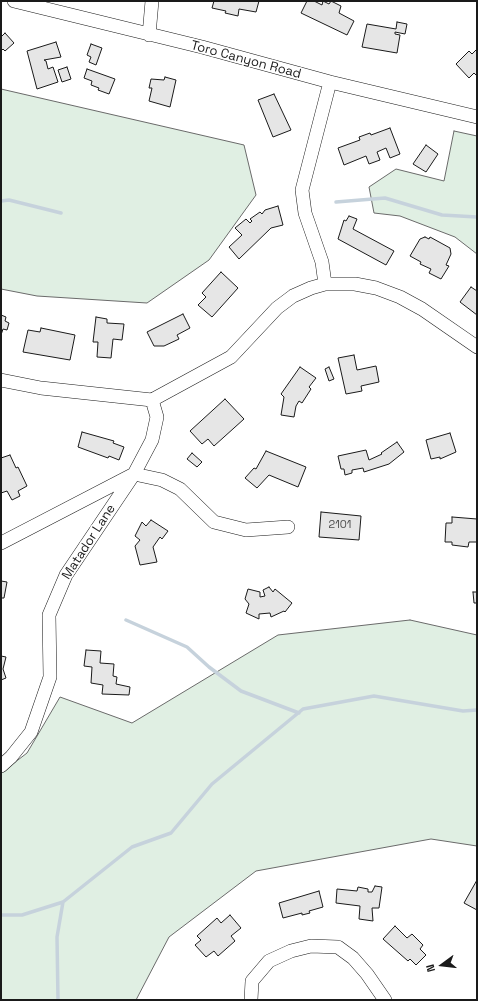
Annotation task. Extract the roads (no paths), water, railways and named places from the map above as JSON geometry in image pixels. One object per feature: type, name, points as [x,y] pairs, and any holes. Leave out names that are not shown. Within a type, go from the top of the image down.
[{"type":"street","name":"Toro Canyon Road","points":[[14,1],[330,82],[477,117]]},
{"type":"street","points":[[149,35],[152,1]]},
{"type":"street","points":[[326,284],[322,262],[305,213],[302,190],[330,82]]},
{"type":"street","points":[[1,380],[41,388],[152,400],[231,357],[277,308],[293,296],[311,288],[326,284],[355,284],[376,288],[400,297],[422,309],[477,347]]},
{"type":"street","name":"Matador Lane","points":[[1,766],[11,757],[31,732],[50,676],[49,615],[66,575],[134,474],[152,440],[157,417],[152,400]]},
{"type":"street","points":[[134,474],[162,480],[180,489],[214,522],[246,530],[288,527]]},
{"type":"street","name":"Matador Lane","points":[[1,542],[134,474]]},
{"type":"street","points":[[251,1000],[252,981],[270,961],[291,951],[311,946],[338,947],[358,963],[385,1000]]},
{"type":"waterway","points":[[336,202],[385,198],[442,215],[477,217]]},
{"type":"waterway","points":[[1,201],[9,200],[61,213]]},
{"type":"waterway","points":[[126,620],[187,647],[209,667],[241,691],[299,713]]},
{"type":"waterway","points":[[1,915],[22,915],[63,902],[132,847],[171,833],[212,784],[303,709],[374,696],[463,711],[477,710]]},
{"type":"waterway","points":[[58,1000],[57,937],[63,902]]}]
